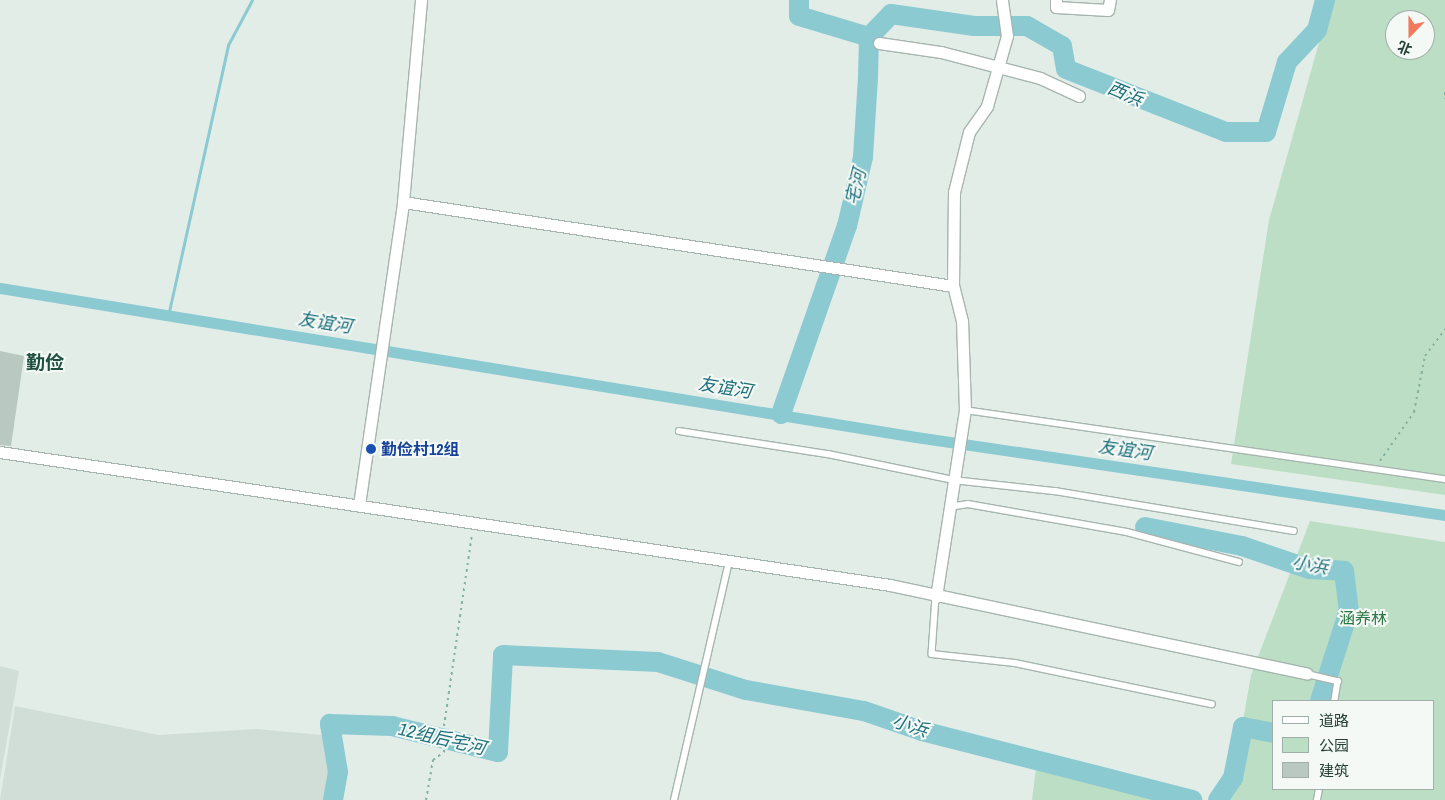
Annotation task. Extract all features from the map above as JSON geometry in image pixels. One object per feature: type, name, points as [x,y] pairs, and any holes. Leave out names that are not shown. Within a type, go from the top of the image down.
[{"type":"street","points":[[360,505],[403,202],[421,0]]},
{"type":"street","points":[[936,597],[965,410],[962,322],[953,286],[954,192],[964,145],[987,106],[1008,25],[1002,0]]},
{"type":"street","points":[[1056,0],[1056,7],[1108,10],[1110,0]]},
{"type":"street","points":[[879,43],[941,52],[995,70],[1040,78],[1079,96]]},
{"type":"street","points":[[403,202],[953,286]]},
{"type":"street","points":[[0,452],[730,561],[936,597],[1307,674]]},
{"type":"lane","points":[[965,410],[1445,479]]},
{"type":"lane","points":[[679,432],[828,454],[1294,531]]},
{"type":"lane","points":[[949,507],[968,504],[1128,532],[1239,562]]},
{"type":"lane","points":[[674,800],[730,561]]},
{"type":"lane","points":[[936,597],[932,654],[1015,663],[1212,704]]},
{"type":"lane","points":[[1307,674],[1338,681],[1335,700]]},
{"type":"path","points":[[1445,92],[1445,99]]},
{"type":"path","points":[[1374,469],[1414,412],[1425,356],[1445,329]]},
{"type":"path","points":[[426,800],[433,760],[444,752],[444,726],[474,522]]},
{"type":"shaded area","points":[[0,666],[19,671],[0,780]]},
{"type":"shaded area","points":[[15,706],[159,735],[257,729],[332,736],[330,800],[0,800]]},
{"type":"green space","points":[[1331,0],[1445,0],[1445,495],[1231,464],[1269,220]]},
{"type":"green space","name":"涵养林","points":[[1310,521],[1445,542],[1445,800],[1218,800],[1233,778],[1251,675]]},
{"type":"green space","points":[[1037,761],[1192,800],[1032,800]]},
{"type":"building","points":[[0,351],[24,356],[11,446],[0,445]]},
{"type":"waterway","points":[[168,316],[228,45],[252,0]]},
{"type":"waterway","name":"宅河","points":[[781,414],[847,226],[863,157],[868,78],[869,37],[799,16],[799,0]]},
{"type":"waterway","name":"西浜","points":[[869,37],[891,14],[974,26],[1027,26],[1062,46],[1066,69],[1226,132],[1266,132],[1287,62],[1317,30],[1325,0]]},
{"type":"waterway","name":"友谊河","points":[[0,288],[916,437],[1445,515]]},
{"type":"waterway","name":"小浜","points":[[1145,527],[1242,546],[1309,569],[1344,571],[1349,610],[1320,700]]},
{"type":"waterway","name":"小浜","points":[[333,800],[338,772],[330,724],[392,726],[498,752],[503,655],[658,662],[746,690],[864,711],[922,731],[1192,800]]},
{"type":"waterway","name":"小浜","points":[[1218,800],[1233,778],[1243,727],[1272,733]]},
{"type":"place","name":"勤俭村12组","points":[[371,449]]},
{"type":"district","name":"勤俭","points":[[45,363]]},
{"type":"water label","name":"12组后宅河","points":[[442,739]]}]
